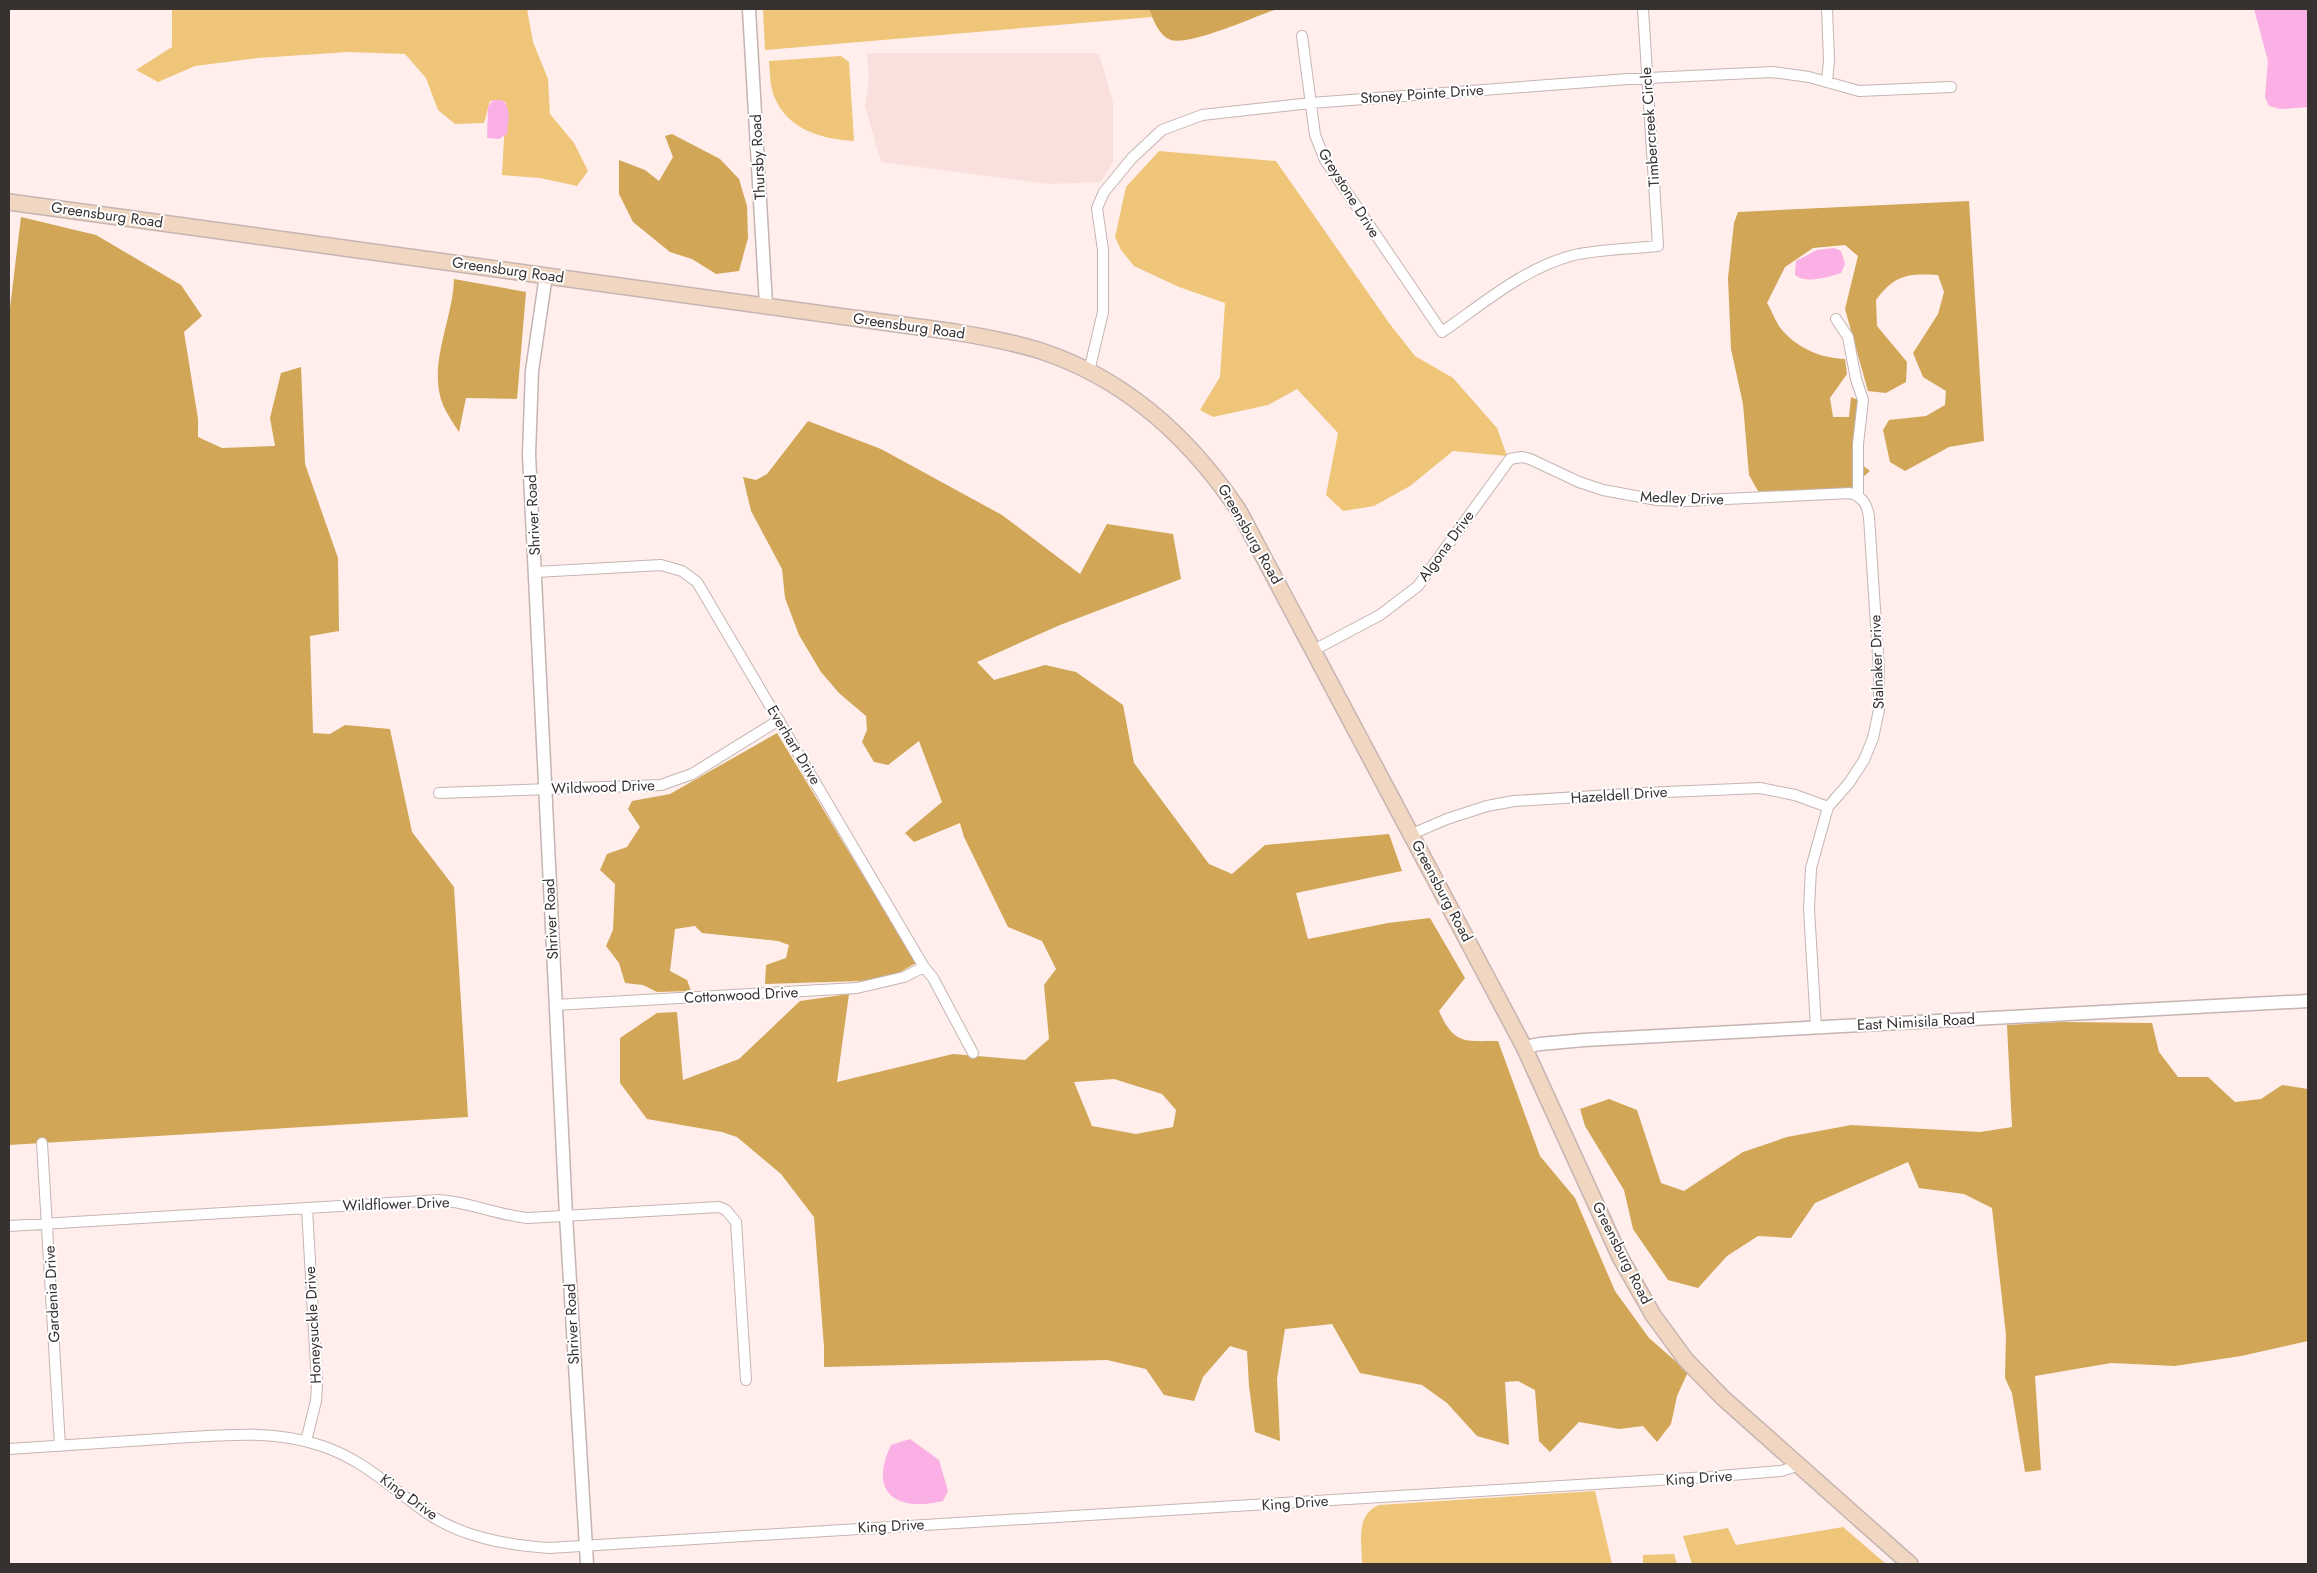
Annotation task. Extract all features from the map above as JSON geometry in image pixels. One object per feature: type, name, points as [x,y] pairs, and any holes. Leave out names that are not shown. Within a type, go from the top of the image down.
[{"type":"main road","name":"Greensburg Road","points":[[9,202],[946,330],[1004,341],[1044,352],[1089,371],[1126,392],[1155,414],[1207,466],[1239,511],[1524,1048],[1620,1256],[1653,1315],[1671,1341],[1704,1379],[1910,1564]]},
{"type":"street","name":"Thursby Road","points":[[749,9],[766,306]]},
{"type":"street","name":"Timbercreek Circle","points":[[1442,332],[1522,277],[1548,264],[1575,255],[1658,246],[1643,9]]},
{"type":"street","points":[[1827,9],[1829,60],[1827,82]]},
{"type":"street","name":"Greystone Drive","points":[[1302,36],[1314,135],[1325,160],[1442,332]]},
{"type":"street","name":"Stoney Pointe Drive","points":[[1089,371],[1103,312],[1103,250],[1096,208],[1104,192],[1132,158],[1162,130],[1202,115],[1311,103],[1772,72],[1809,77],[1859,91],[1951,87]]},
{"type":"street","name":"Shriver Road","points":[[546,275],[539,309],[530,392],[529,454],[555,1005],[587,1564]]},
{"type":"street","name":"Stalnaker Drive","points":[[1816,1027],[1809,888],[1813,861],[1828,807],[1849,783],[1864,760],[1873,738],[1879,710],[1879,671],[1869,517],[1868,507],[1858,496],[1858,444],[1863,400],[1856,379],[1848,337],[1836,319]]},
{"type":"street","name":"Medley Drive","points":[[1513,458],[1522,457],[1530,459],[1579,482],[1604,490],[1657,500],[1692,501],[1850,493],[1858,496]]},
{"type":"street","name":"Algona Drive","points":[[1314,650],[1380,615],[1404,599],[1418,586],[1431,571],[1497,474],[1513,458]]},
{"type":"street","name":"Everhart Drive","points":[[536,572],[661,565],[682,571],[701,589],[924,968],[933,978],[973,1052]]},
{"type":"street","name":"Wildwood Drive","points":[[440,793],[651,786],[677,781],[692,774],[779,720]]},
{"type":"street","name":"Hazeldell Drive","points":[[1412,834],[1454,816],[1487,806],[1514,801],[1634,793],[1753,787],[1795,795],[1828,807]]},
{"type":"street","name":"Cottonwood Drive","points":[[555,1005],[857,988],[904,977],[924,968]]},
{"type":"street","name":"East Nimisila Road","points":[[1524,1048],[1540,1044],[1584,1040],[2308,1001]]},
{"type":"street","name":"Gardenia Drive","points":[[42,1143],[60,1446]]},
{"type":"street","name":"Wildflower Drive","points":[[9,1226],[439,1200],[469,1204],[509,1216],[528,1218],[719,1207],[733,1215],[737,1229],[746,1380]]},
{"type":"street","name":"Honeysuckle Drive","points":[[306,1441],[316,1401],[317,1384],[307,1208]]},
{"type":"street","name":"King Drive","points":[[9,1449],[228,1435],[281,1436],[306,1441],[343,1455],[369,1468],[425,1511],[444,1523],[468,1533],[522,1546],[549,1548],[867,1527],[1270,1505],[1708,1477],[1772,1472],[1800,1466]]},
{"type":"shaded area","points":[[172,9],[527,9],[533,42],[548,79],[550,114],[574,143],[588,171],[577,186],[540,178],[502,175],[506,103],[502,100],[490,101],[484,123],[455,124],[438,110],[426,78],[405,54],[348,52],[258,58],[195,66],[158,82],[136,70],[172,47]]},
{"type":"shaded area","points":[[763,9],[1149,9],[1152,17],[765,50]]},
{"type":"shaded area","points":[[1149,9],[1277,9],[1207,35],[1180,41],[1171,40],[1163,35]]},
{"type":"shaded area","points":[[2254,9],[2308,9],[2308,107],[2281,109],[2269,106],[2265,97],[2268,61]]},
{"type":"shaded area","points":[[867,53],[1099,53],[1113,103],[1113,162],[1101,182],[1048,184],[881,162],[865,106],[869,79]]},
{"type":"shaded area","points":[[841,56],[849,62],[854,141],[818,135],[797,125],[780,108],[774,96],[771,83],[769,61]]},
{"type":"shaded area","points":[[493,100],[502,100],[508,111],[507,134],[499,139],[487,138],[488,107]]},
{"type":"shaded area","points":[[672,134],[720,159],[739,179],[747,206],[748,238],[739,271],[716,274],[692,259],[670,252],[633,222],[619,194],[619,160],[645,170],[659,181],[673,157],[665,136]]},
{"type":"shaded area","points":[[1159,151],[1276,161],[1389,323],[1415,356],[1453,378],[1497,428],[1507,456],[1453,451],[1410,486],[1374,506],[1343,511],[1326,495],[1338,433],[1297,389],[1268,405],[1213,417],[1200,410],[1220,377],[1225,303],[1179,287],[1134,266],[1121,250],[1115,237],[1126,187]]},
{"type":"shaded area","points":[[1969,201],[1984,441],[1949,447],[1905,471],[1890,462],[1883,430],[1889,420],[1926,416],[1945,405],[1946,391],[1923,377],[1913,353],[1938,314],[1944,292],[1938,275],[1910,275],[1902,277],[1889,285],[1876,300],[1877,326],[1907,362],[1906,382],[1886,393],[1868,391],[1845,309],[1858,256],[1845,245],[1813,248],[1785,267],[1767,303],[1780,327],[1789,337],[1811,351],[1827,357],[1845,359],[1847,374],[1830,398],[1833,417],[1849,417],[1851,397],[1858,400],[1853,451],[1857,461],[1870,471],[1848,490],[1758,491],[1749,475],[1743,404],[1731,349],[1728,278],[1734,223],[1738,212]]},
{"type":"shaded area","points":[[21,217],[96,235],[181,285],[202,316],[184,332],[198,419],[198,437],[222,448],[275,446],[270,418],[281,373],[301,367],[305,464],[338,558],[339,631],[310,636],[313,733],[330,734],[345,725],[390,729],[412,832],[454,887],[468,1117],[9,1145],[9,316]]},
{"type":"shaded area","points":[[1834,248],[1841,251],[1845,264],[1841,273],[1824,278],[1811,279],[1799,278],[1795,275],[1796,261],[1817,250]]},
{"type":"shaded area","points":[[454,279],[526,292],[517,399],[466,398],[459,432],[443,405],[439,390],[438,374],[442,342],[453,295]]},
{"type":"shaded area","points":[[808,421],[881,449],[1002,515],[1080,574],[1107,524],[1173,534],[1181,579],[1060,625],[977,662],[994,680],[1045,665],[1076,672],[1123,705],[1134,763],[1209,864],[1232,874],[1265,845],[1389,834],[1402,871],[1296,893],[1308,939],[1388,923],[1430,918],[1465,978],[1439,1011],[1444,1022],[1450,1030],[1462,1039],[1498,1041],[1540,1156],[1575,1198],[1615,1291],[1649,1338],[1688,1372],[1677,1396],[1671,1424],[1657,1442],[1643,1426],[1619,1429],[1579,1422],[1550,1452],[1539,1441],[1535,1390],[1518,1381],[1505,1382],[1509,1445],[1477,1436],[1447,1403],[1422,1385],[1360,1373],[1332,1324],[1285,1329],[1277,1379],[1280,1441],[1255,1432],[1247,1351],[1230,1346],[1203,1377],[1194,1401],[1164,1395],[1146,1369],[1107,1360],[824,1367],[814,1217],[781,1174],[737,1137],[722,1132],[647,1119],[620,1083],[620,1038],[657,1013],[677,1012],[683,1080],[739,1059],[800,1001],[849,994],[837,1082],[953,1054],[1025,1060],[1049,1039],[1044,985],[1056,969],[1042,941],[1008,927],[964,837],[960,823],[914,842],[905,833],[942,802],[919,741],[888,765],[874,762],[862,742],[867,730],[866,716],[839,693],[821,672],[799,635],[785,598],[782,569],[751,511],[743,477],[756,480],[767,474]],"holes":[[[1114,1079],[1162,1094],[1176,1110],[1173,1127],[1136,1134],[1092,1126],[1074,1082]]]},
{"type":"shaded area","points":[[777,733],[916,963],[895,975],[861,981],[765,984],[766,965],[786,958],[789,945],[778,941],[702,933],[695,926],[675,929],[670,971],[687,980],[691,991],[657,992],[643,985],[625,983],[619,963],[606,946],[613,930],[615,884],[600,870],[607,854],[627,847],[640,827],[628,809],[632,801],[670,794]]},
{"type":"shaded area","points":[[2060,1022],[2152,1023],[2159,1052],[2178,1077],[2208,1077],[2235,1102],[2261,1099],[2282,1085],[2308,1089],[2308,1341],[2241,1356],[2175,1366],[2111,1363],[2035,1376],[2041,1470],[2025,1472],[2012,1393],[2005,1378],[2006,1335],[1992,1208],[1964,1194],[1919,1188],[1908,1162],[1815,1203],[1791,1238],[1758,1236],[1727,1256],[1698,1288],[1668,1280],[1633,1229],[1624,1190],[1585,1126],[1580,1109],[1609,1099],[1637,1110],[1661,1183],[1684,1191],[1743,1152],[1787,1137],[1851,1125],[1980,1132],[2012,1127],[2007,1025]]},
{"type":"shaded area","points":[[910,1439],[939,1460],[948,1491],[943,1501],[912,1504],[891,1496],[885,1487],[883,1476],[885,1462],[891,1445]]},
{"type":"shaded area","points":[[1595,1491],[1612,1564],[1362,1564],[1361,1538],[1363,1522],[1366,1515],[1379,1505]]},
{"type":"shaded area","points":[[1843,1527],[1886,1564],[1692,1564],[1683,1536],[1728,1528],[1736,1545]]},
{"type":"shaded area","points":[[1674,1554],[1677,1564],[1643,1564],[1643,1555]]}]
